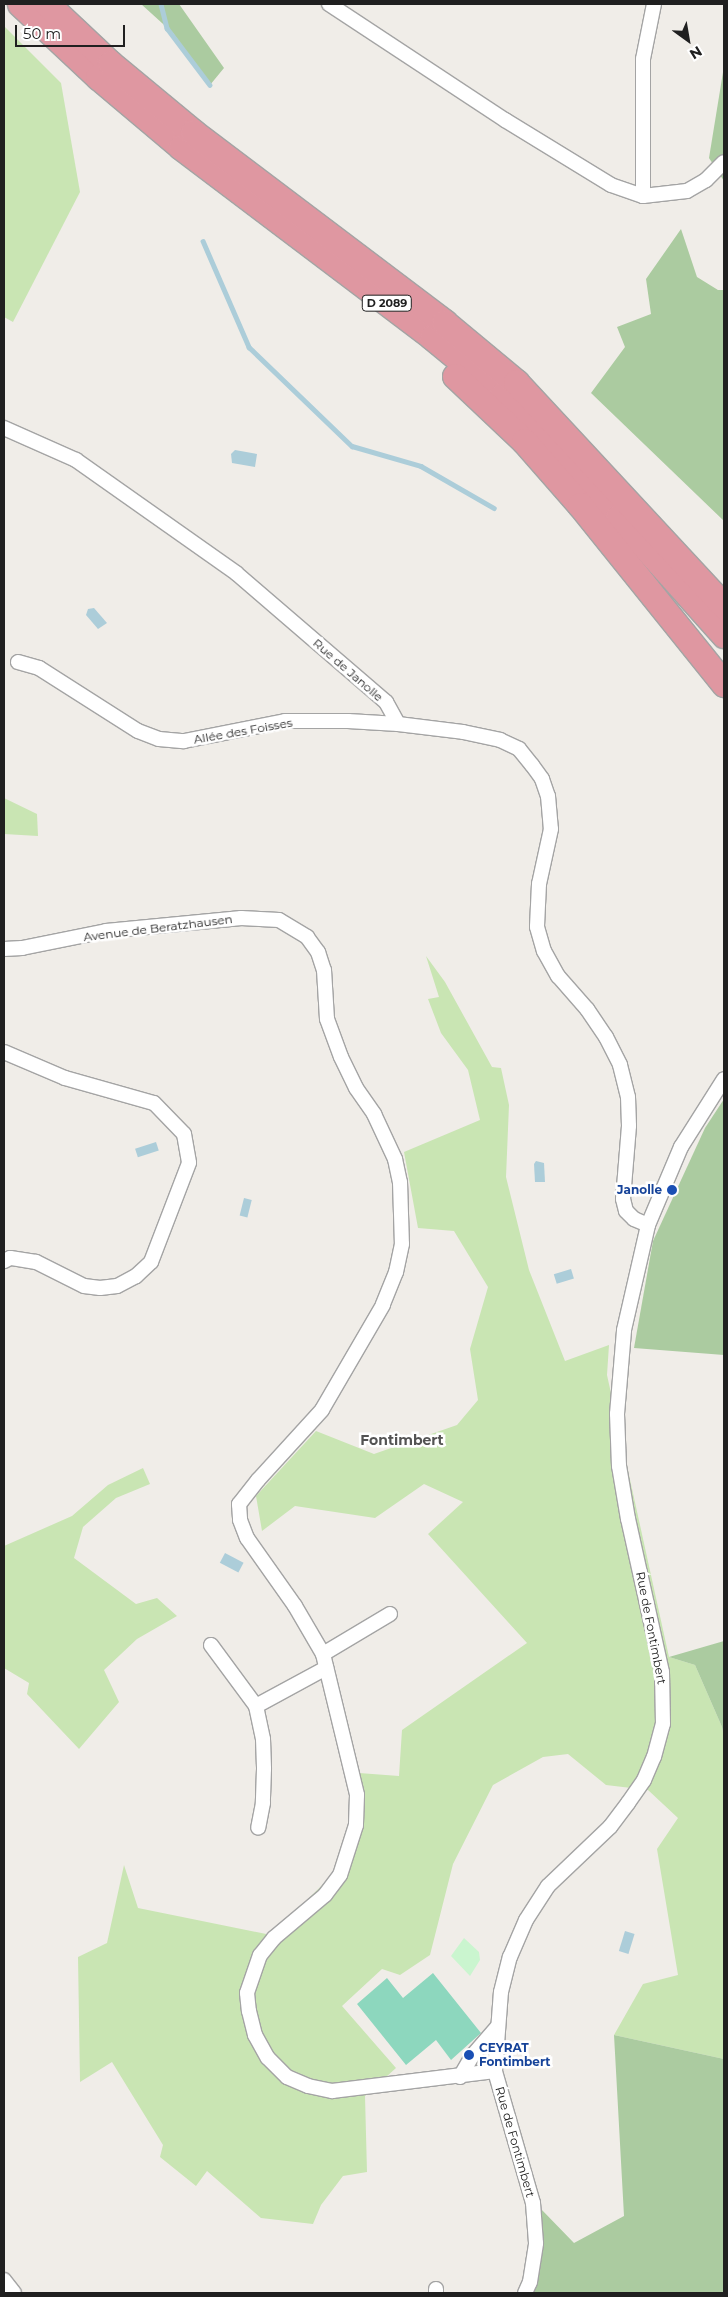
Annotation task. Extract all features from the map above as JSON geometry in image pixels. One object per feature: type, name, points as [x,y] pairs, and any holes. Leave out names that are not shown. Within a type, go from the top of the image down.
[{"type":"highway","name":"D 2089","points":[[20,4],[98,77],[181,147],[432,337],[502,395],[624,524],[724,635]]},
{"type":"highway","name":"D 2089","points":[[47,4],[110,63],[192,132],[444,322],[516,382],[724,606]]},
{"type":"highway","points":[[262,210],[342,286],[462,382],[524,442],[580,505],[724,684]]},
{"type":"street","points":[[329,4],[586,172],[611,185],[642,196],[687,191],[706,180],[724,162]]},
{"type":"street","points":[[642,196],[643,59],[654,4]]},
{"type":"street","name":"Rue de Janolle","points":[[4,428],[76,460],[236,573],[386,702],[398,724]]},
{"type":"street","name":"Allée des Foisses","points":[[18,662],[39,668],[138,731],[159,738],[184,741],[285,721],[348,721],[398,724]]},
{"type":"street","points":[[398,724],[463,732],[500,740],[519,749],[542,779],[548,796],[551,829],[539,884],[537,927],[544,950],[558,976],[586,1008],[606,1037],[620,1065],[628,1097],[629,1126],[623,1199],[626,1211],[634,1219],[648,1225]]},
{"type":"street","name":"Avenue de Beratzhausen","points":[[4,949],[22,948],[106,931],[241,918],[279,920],[307,937],[318,952],[324,970],[327,1019],[341,1057],[356,1088],[374,1114],[395,1160],[400,1182],[402,1244],[396,1272],[384,1305],[322,1410],[258,1480],[239,1504],[240,1520],[247,1538],[295,1606],[324,1661],[357,1795],[356,1825],[340,1875],[325,1895],[274,1938],[260,1955],[247,1993],[249,2011],[255,2035],[268,2058],[287,2076],[308,2086],[332,2091],[495,2071]]},
{"type":"street","points":[[4,1052],[64,1078],[154,1103],[184,1134],[189,1162],[151,1262],[136,1276],[117,1286],[100,1288],[84,1286],[36,1262],[10,1258],[4,1261]]},
{"type":"street","name":"Rue de Fontimbert","points":[[525,2293],[530,2282],[536,2243],[532,2203],[495,2071],[497,2027],[502,1992],[510,1957],[526,1920],[548,1886],[610,1827],[628,1803],[644,1780],[654,1757],[663,1724],[662,1672],[628,1518],[619,1466],[617,1414],[624,1330],[648,1225],[681,1147],[724,1079]]},
{"type":"street","points":[[256,1706],[390,1614]]},
{"type":"street","points":[[211,1645],[256,1706],[263,1739],[264,1769],[263,1803],[258,1828]]},
{"type":"street","points":[[460,2076],[472,2056],[497,2027]]},
{"type":"street","points":[[4,2280],[14,2293]]},
{"type":"green space","points":[[141,4],[179,4],[224,68],[210,85],[173,33]]},
{"type":"green space","points":[[4,26],[61,83],[80,192],[13,322],[4,317]]},
{"type":"green space","points":[[724,66],[724,181],[709,158]]},
{"type":"green space","points":[[681,229],[697,277],[718,290],[724,290],[724,521],[591,393],[625,347],[617,327],[651,314],[646,279]]},
{"type":"green space","points":[[4,798],[37,814],[38,836],[4,834]]},
{"type":"green space","points":[[426,956],[445,982],[492,1067],[501,1068],[509,1105],[506,1177],[529,1270],[565,1361],[609,1345],[607,1375],[669,1657],[695,1665],[722,1727],[724,1738],[724,2059],[614,2035],[643,1984],[678,1975],[657,1849],[678,1818],[648,1790],[606,1785],[568,1754],[543,1757],[493,1785],[453,1864],[430,1955],[400,1975],[382,1969],[342,2006],[396,2068],[365,2096],[367,2172],[343,2176],[321,2205],[313,2224],[261,2218],[207,2171],[196,2186],[160,2157],[163,2145],[112,2062],[80,2082],[78,1957],[107,1943],[124,1865],[138,1908],[271,1935],[352,1856],[359,1773],[399,1776],[402,1730],[527,1643],[428,1534],[463,1502],[424,1484],[375,1518],[295,1506],[262,1531],[256,1496],[316,1431],[374,1454],[457,1425],[478,1400],[470,1349],[488,1287],[454,1231],[418,1228],[404,1152],[480,1120],[468,1070],[441,1033],[428,999],[439,997]]},
{"type":"green space","points":[[724,1099],[724,1355],[634,1348],[653,1241],[705,1128]]},
{"type":"green space","points":[[143,1468],[150,1484],[116,1498],[83,1527],[74,1558],[136,1604],[157,1598],[177,1616],[137,1639],[104,1670],[119,1702],[79,1749],[27,1694],[29,1683],[4,1668],[4,1546],[72,1516],[108,1485]]},
{"type":"green space","points":[[724,1641],[724,1738],[722,1727],[695,1665],[669,1657]]},
{"type":"green space","points":[[464,1938],[479,1952],[480,1960],[470,1976],[451,1956]]},
{"type":"green space","points":[[433,1973],[481,2033],[451,2060],[436,2040],[406,2065],[357,2004],[387,1978],[403,1998]]},
{"type":"green space","points":[[614,2035],[724,2059],[724,2293],[533,2293],[537,2283],[541,2209],[574,2243],[624,2216]]},
{"type":"water","points":[[235,450],[257,454],[255,467],[232,463],[231,454]]},
{"type":"water","points":[[94,608],[107,623],[98,629],[86,615],[88,609]]},
{"type":"water","points":[[156,1142],[159,1151],[138,1157],[135,1149]]},
{"type":"water","points":[[536,1161],[544,1163],[545,1182],[535,1182],[534,1164]]},
{"type":"water","points":[[244,1198],[252,1200],[247,1217],[240,1215]]},
{"type":"water","points":[[571,1269],[574,1279],[557,1284],[554,1274]]},
{"type":"water","points":[[225,1553],[244,1563],[238,1573],[220,1563]]},
{"type":"water","points":[[625,1931],[635,1934],[628,1954],[619,1951]]},
{"type":"waterway","points":[[161,4],[167,28],[210,85]]},
{"type":"waterway","points":[[203,241],[249,347],[352,446],[421,466],[494,508]]},
{"type":"place","name":"Janolle","points":[[672,1190]]},
{"type":"place","name":"CEYRAT Fontimbert","points":[[469,2055]]},
{"type":"district","name":"Fontimbert","points":[[402,1440]]}]
